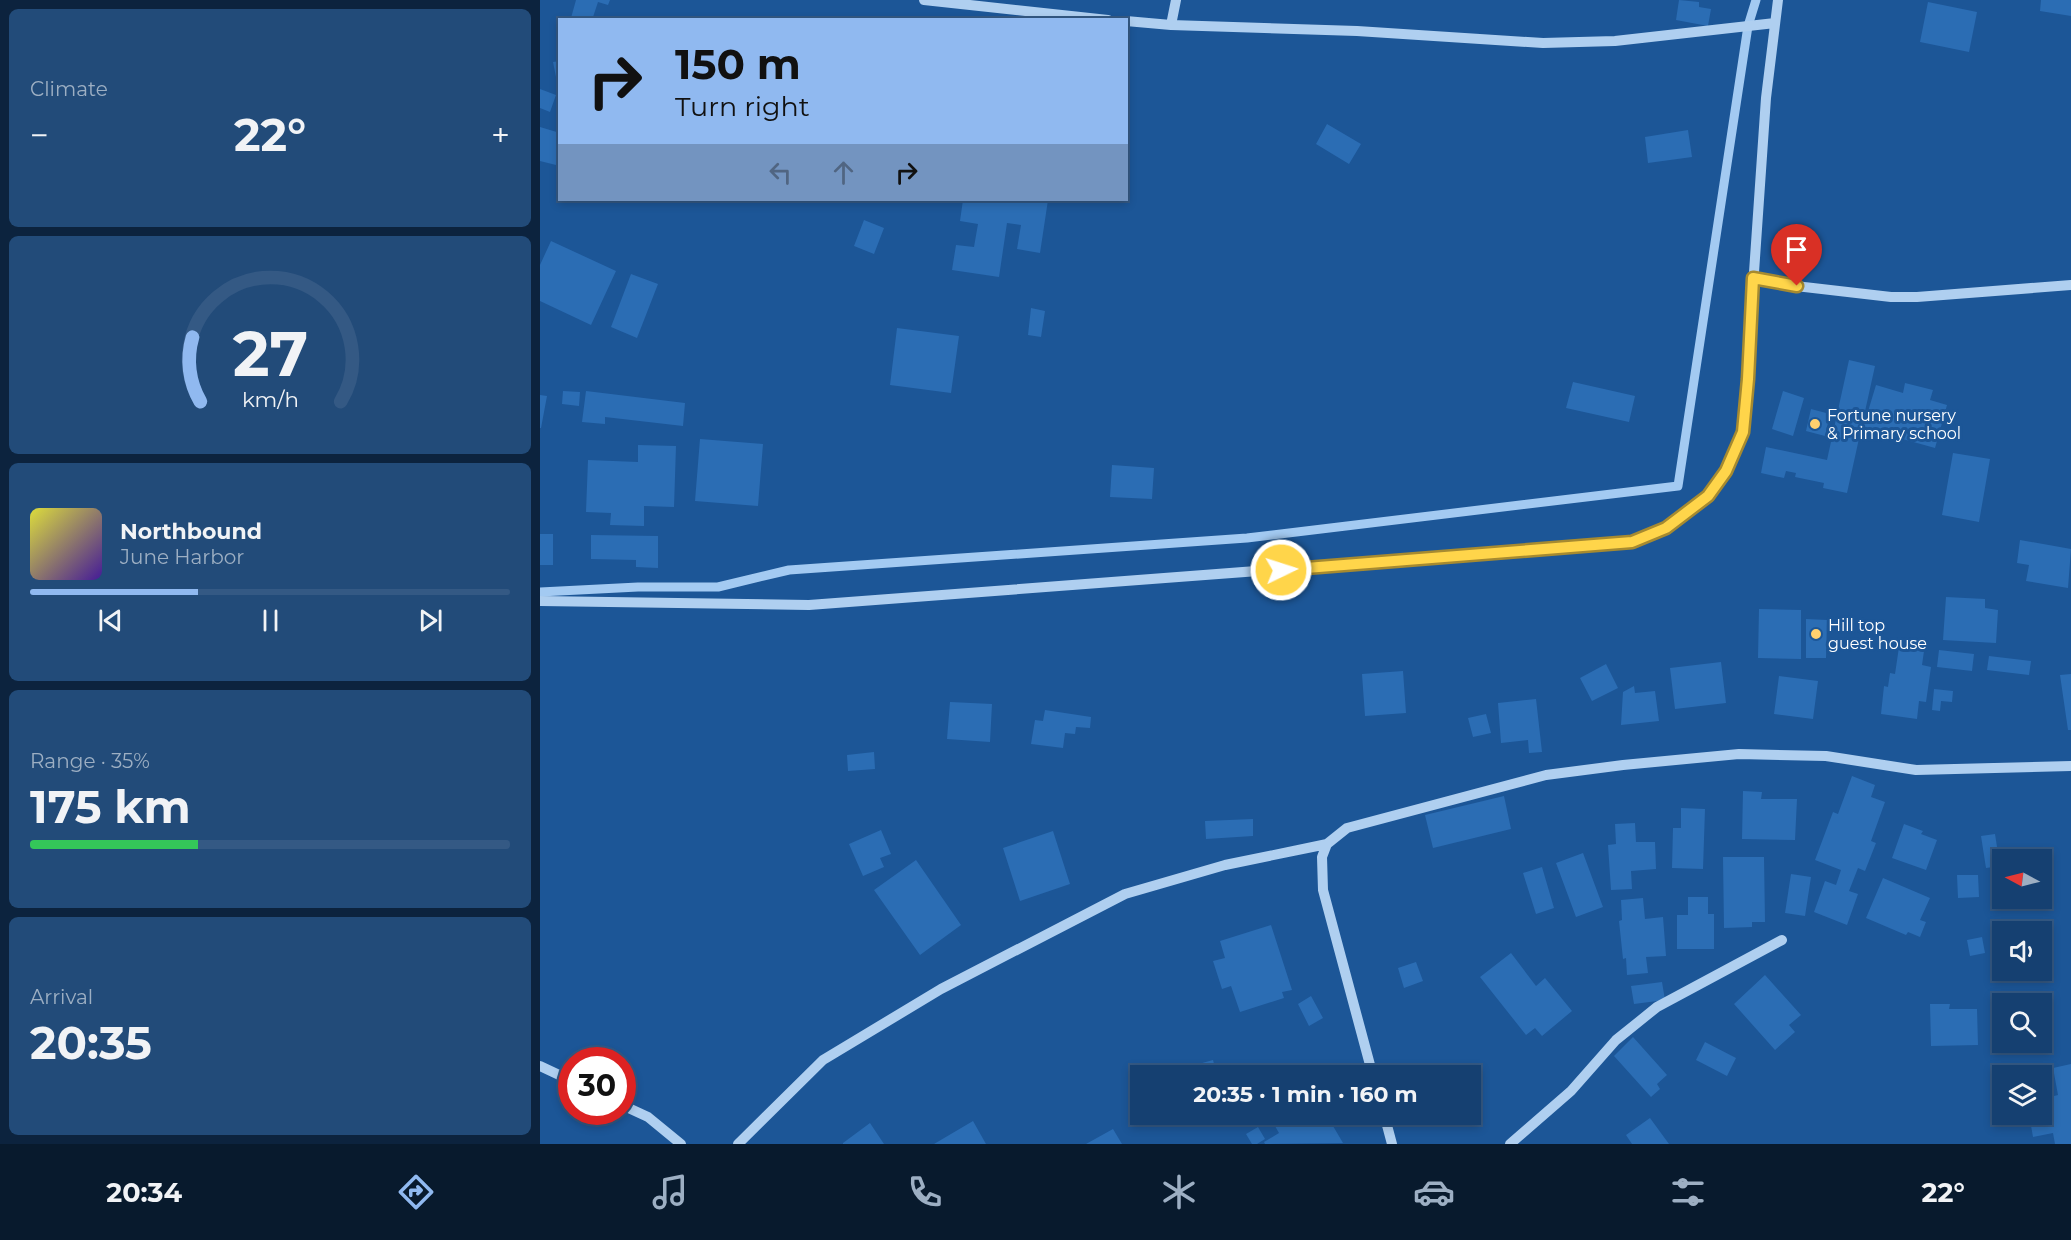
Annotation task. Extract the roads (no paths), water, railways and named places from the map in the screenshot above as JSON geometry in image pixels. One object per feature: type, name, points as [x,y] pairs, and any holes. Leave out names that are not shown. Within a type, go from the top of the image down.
[{"type":"street","points":[[924,0],[1090,18]]},
{"type":"street","points":[[1171,25],[1176,0]]},
{"type":"street","points":[[540,601],[810,605],[1632,542],[1666,528],[1708,496],[1726,471],[1743,432],[1766,98],[1778,0]]},
{"type":"street","points":[[1128,21],[1543,43],[1615,41],[1775,23]]},
{"type":"street","points":[[1753,278],[1789,285],[1891,297],[2071,285]]},
{"type":"street","points":[[738,1144],[823,1060],[941,989],[1125,894],[1225,865],[1327,844],[1347,828],[1546,775],[1739,754],[1826,756],[1916,770],[2071,766]]},
{"type":"street","points":[[1327,844],[1322,858],[1323,890],[1370,1065]]},
{"type":"street","points":[[1510,1144],[1571,1091],[1616,1040],[1657,1007],[1782,940]]},
{"type":"street","points":[[540,1066],[558,1074]]},
{"type":"street","points":[[636,1111],[648,1117],[681,1144]]},
{"type":"street","points":[[1387,1125],[1392,1144]]},
{"type":"waterway","points":[[540,592],[638,587],[718,587],[789,570],[1247,538],[1678,486],[1748,26],[1756,0]]},
{"type":"place","name":"Fortune nursery & Primary school","points":[[1815,424]]},
{"type":"place","name":"Hill top guest house","points":[[1816,634]]}]
